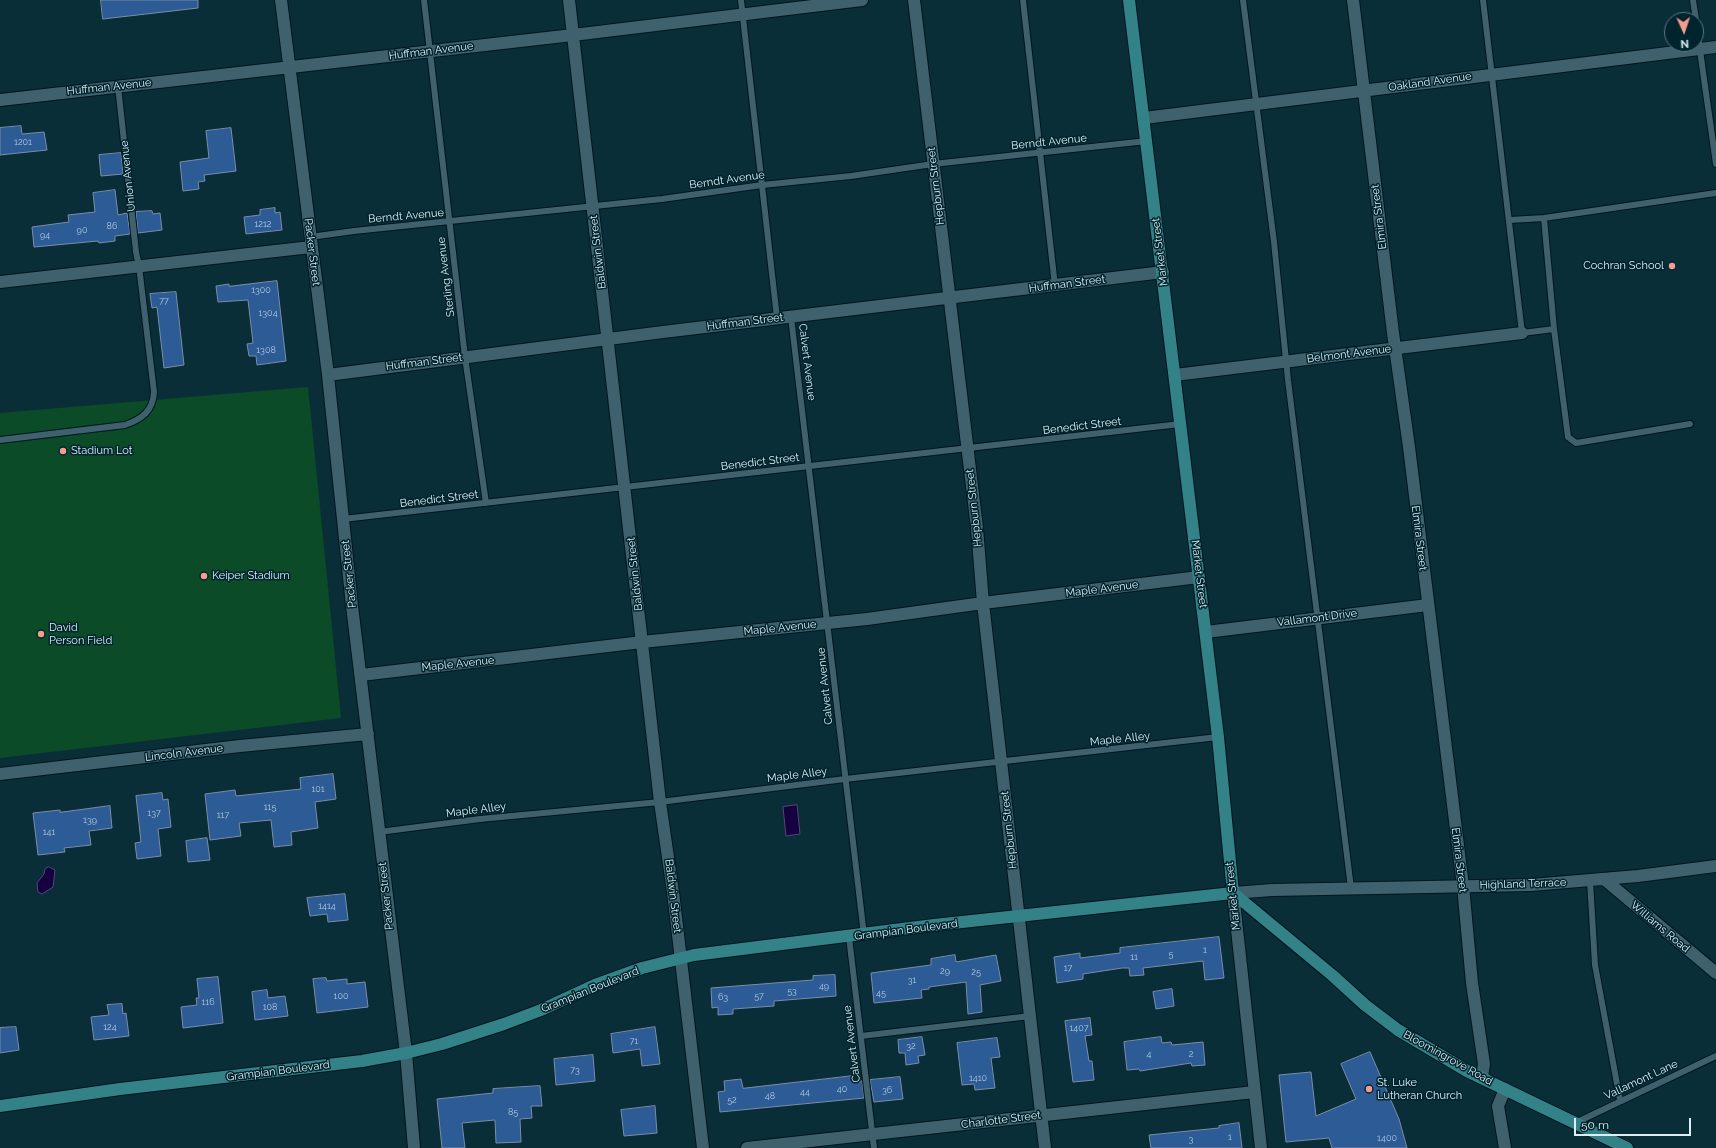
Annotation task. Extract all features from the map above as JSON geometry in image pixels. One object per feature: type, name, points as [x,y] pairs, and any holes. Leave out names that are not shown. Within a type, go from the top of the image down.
[{"type":"main road","name":"Market Street","points":[[1129,0],[1206,632],[1233,893]]},
{"type":"main road","name":"Grampian Boulevard","points":[[0,1106],[120,1089],[354,1062],[406,1053],[442,1044],[504,1024],[542,1010],[595,985],[642,968],[680,958],[738,948],[849,937],[934,925],[1233,893]]},
{"type":"main road","name":"Bloomingrove Road","points":[[1233,893],[1365,1004],[1398,1030],[1427,1049],[1505,1089],[1627,1148]]},
{"type":"street","name":"Packer Street","points":[[281,0],[328,375],[379,832],[406,1053],[414,1148]]},
{"type":"street","name":"Baldwin Street","points":[[569,0],[660,802],[703,1148]]},
{"type":"street","name":"Huffman Avenue","points":[[0,100],[289,68],[862,0]]},
{"type":"street","name":"Hepburn Street","points":[[914,0],[977,528],[983,603],[1045,1148]]},
{"type":"street","name":"Elmira Street","points":[[1353,0],[1395,349],[1409,447],[1462,886],[1472,984],[1484,1064],[1482,1077]]},
{"type":"street","name":"Oakland Avenue","points":[[1704,48],[1716,47]]},
{"type":"street","name":"Oakland Avenue","points":[[1144,118],[1675,52]]},
{"type":"street","points":[[0,282],[139,266],[311,242]]},
{"type":"street","name":"Huffman Street","points":[[328,375],[791,316],[1055,286],[1163,272]]},
{"type":"street","name":"Belmont Avenue","points":[[1175,375],[1522,333]]},
{"type":"street","name":"Maple Avenue","points":[[361,675],[642,642],[828,623],[1199,577]]},
{"type":"street","name":"Vallamont Drive","points":[[1206,632],[1428,605]]},
{"type":"street","name":"Lincoln Avenue","points":[[0,774],[240,746],[368,734]]},
{"type":"street","name":"Highland Terrace","points":[[1233,893],[1272,890],[1531,885],[1590,881],[1716,866]]},
{"type":"street","name":"Williams Road","points":[[1604,879],[1716,973]]},
{"type":"street","name":"Market Street","points":[[1233,893],[1261,1148]]},
{"type":"street","points":[[1505,1089],[1498,1106],[1505,1148]]},
{"type":"street","name":"Charlotte Street","points":[[747,1148],[1254,1092]]},
{"type":"lane","name":"Sterling Avenue","points":[[424,0],[465,357],[486,503]]},
{"type":"lane","points":[[741,0],[756,118],[777,318]]},
{"type":"lane","points":[[1023,0],[1055,286]]},
{"type":"lane","points":[[1242,0],[1274,242],[1285,362],[1351,888]]},
{"type":"lane","points":[[1483,0],[1510,220],[1522,333],[1554,329]]},
{"type":"lane","points":[[1693,0],[1695,12]]},
{"type":"lane","points":[[1700,52],[1716,164]]},
{"type":"lane","name":"Union Avenue","points":[[0,440],[125,425],[138,421],[152,406],[154,392],[136,252],[118,86]]},
{"type":"lane","name":"Berndt Avenue","points":[[311,242],[354,231],[450,222],[592,205],[662,199],[762,184],[851,176],[933,164],[1147,141]]},
{"type":"lane","points":[[1510,220],[1544,218],[1716,193]]},
{"type":"lane","points":[[1544,218],[1554,329],[1568,437],[1576,443],[1690,424]]},
{"type":"lane","name":"Calvert Avenue","points":[[791,316],[810,466],[864,935]]},
{"type":"lane","name":"Benedict Street","points":[[343,519],[1180,424]]},
{"type":"lane","name":"Maple Alley","points":[[379,832],[480,819],[660,802],[845,779],[1218,737]]},
{"type":"lane","points":[[1590,881],[1595,965],[1620,1100]]},
{"type":"lane","name":"Calvert Avenue","points":[[849,937],[874,1148]]},
{"type":"lane","points":[[861,1036],[1030,1016]]},
{"type":"lane","name":"Vallamont Lane","points":[[1575,1123],[1620,1100],[1716,1056]]},
{"type":"green space","points":[[308,387],[341,718],[0,758],[0,413]]},
{"type":"shaded area","points":[[797,805],[800,834],[786,836],[783,807]]},
{"type":"shaded area","points":[[49,867],[55,870],[53,887],[42,894],[38,892],[37,883],[44,874],[45,869]]},
{"type":"building","points":[[101,0],[198,0],[198,8],[103,19]]},
{"type":"building","points":[[21,126],[22,134],[44,132],[47,150],[0,155],[0,128]]},
{"type":"building","points":[[231,128],[236,171],[204,175],[205,181],[198,182],[199,189],[183,191],[180,162],[209,158],[206,131]]},
{"type":"building","points":[[121,153],[123,174],[101,176],[99,155]]},
{"type":"building","points":[[115,190],[118,215],[127,213],[130,234],[115,236],[115,241],[99,243],[98,241],[34,247],[32,227],[69,222],[68,215],[95,212],[93,193]]},
{"type":"building","points":[[275,208],[275,213],[280,212],[282,230],[246,234],[244,217],[260,215],[260,210]]},
{"type":"building","points":[[152,211],[153,214],[160,213],[162,230],[138,233],[136,212]]},
{"type":"building","points":[[277,281],[286,361],[257,365],[256,356],[249,356],[247,344],[253,343],[248,300],[218,302],[216,286]]},
{"type":"building","points":[[176,292],[184,365],[164,368],[157,307],[152,308],[150,294]]},
{"type":"building","points":[[333,774],[336,799],[315,802],[318,828],[291,832],[292,845],[274,847],[271,820],[239,823],[241,836],[210,840],[205,794],[235,790],[236,796],[301,789],[300,778]]},
{"type":"building","points":[[162,793],[163,800],[168,799],[171,827],[158,829],[161,856],[137,859],[135,843],[141,842],[136,796]]},
{"type":"building","points":[[110,806],[112,828],[89,831],[91,845],[64,848],[65,852],[38,855],[33,813],[60,810],[60,812]]},
{"type":"building","points":[[207,838],[210,860],[188,862],[186,841]]},
{"type":"building","points":[[345,894],[348,920],[328,922],[327,914],[310,916],[307,898]]},
{"type":"building","points":[[1219,937],[1224,978],[1205,980],[1203,961],[1143,968],[1144,975],[1130,976],[1129,968],[1122,968],[1083,974],[1083,979],[1057,983],[1054,957],[1080,953],[1080,958],[1120,953],[1120,948]]},
{"type":"building","points":[[955,955],[956,962],[996,955],[1001,981],[980,985],[982,1012],[968,1014],[966,982],[929,987],[929,989],[921,990],[922,998],[874,1003],[871,973],[931,965],[931,959]]},
{"type":"building","points":[[835,975],[836,996],[774,1001],[774,1006],[733,1009],[733,1014],[718,1015],[718,1007],[712,1008],[711,988],[813,980],[813,976]]},
{"type":"building","points":[[218,977],[223,1023],[183,1028],[181,1007],[197,1005],[196,998],[199,998],[197,979]]},
{"type":"building","points":[[326,978],[327,981],[347,979],[347,984],[365,982],[368,1007],[317,1013],[313,979]]},
{"type":"building","points":[[1172,989],[1174,1006],[1156,1009],[1153,992]]},
{"type":"building","points":[[267,990],[268,998],[285,996],[288,1016],[255,1020],[252,992]]},
{"type":"building","points":[[122,1004],[123,1014],[126,1013],[129,1036],[94,1040],[91,1017],[109,1015],[107,1005]]},
{"type":"building","points":[[1090,1018],[1092,1035],[1085,1036],[1089,1061],[1092,1061],[1094,1080],[1073,1082],[1065,1021]]},
{"type":"building","points":[[16,1027],[19,1050],[0,1053],[0,1028]]},
{"type":"building","points":[[655,1027],[660,1064],[642,1066],[640,1049],[613,1053],[611,1034]]},
{"type":"building","points":[[922,1037],[925,1055],[918,1056],[919,1063],[906,1065],[905,1053],[899,1053],[898,1040]]},
{"type":"building","points":[[1161,1037],[1162,1043],[1171,1042],[1172,1045],[1203,1042],[1205,1065],[1192,1066],[1191,1063],[1140,1071],[1139,1069],[1127,1070],[1124,1042]]},
{"type":"building","points":[[997,1038],[1000,1057],[991,1058],[995,1088],[975,1090],[974,1084],[962,1085],[957,1043]]},
{"type":"building","name":"St. Luke Lutheran Church","points":[[1370,1052],[1399,1119],[1407,1148],[1332,1148],[1329,1138],[1286,1142],[1279,1075],[1311,1072],[1316,1116],[1356,1099],[1341,1064]]},
{"type":"building","points":[[593,1055],[595,1081],[556,1085],[554,1059]]},
{"type":"building","points":[[853,1076],[854,1082],[862,1081],[864,1098],[720,1112],[718,1092],[725,1091],[724,1081],[741,1079],[743,1088]]},
{"type":"building","points":[[900,1077],[903,1099],[874,1102],[870,1080]]},
{"type":"building","points":[[540,1086],[542,1106],[531,1106],[532,1118],[520,1119],[521,1142],[496,1143],[495,1120],[462,1123],[465,1148],[442,1148],[437,1099],[493,1093],[493,1089]]},
{"type":"building","points":[[655,1106],[657,1133],[624,1136],[621,1110]]},
{"type":"building","points":[[1239,1123],[1242,1148],[1151,1148],[1149,1135],[1219,1128],[1219,1126]]},
{"type":"place","name":"Cochran School","points":[[1672,266]]},
{"type":"place","name":"Stadium Lot","points":[[63,451]]},
{"type":"place","name":"Keiper Stadium","points":[[204,576]]},
{"type":"place","name":"David Person Field","points":[[41,634]]},
{"type":"place","name":"St. Luke Lutheran Church","points":[[1369,1089]]}]
